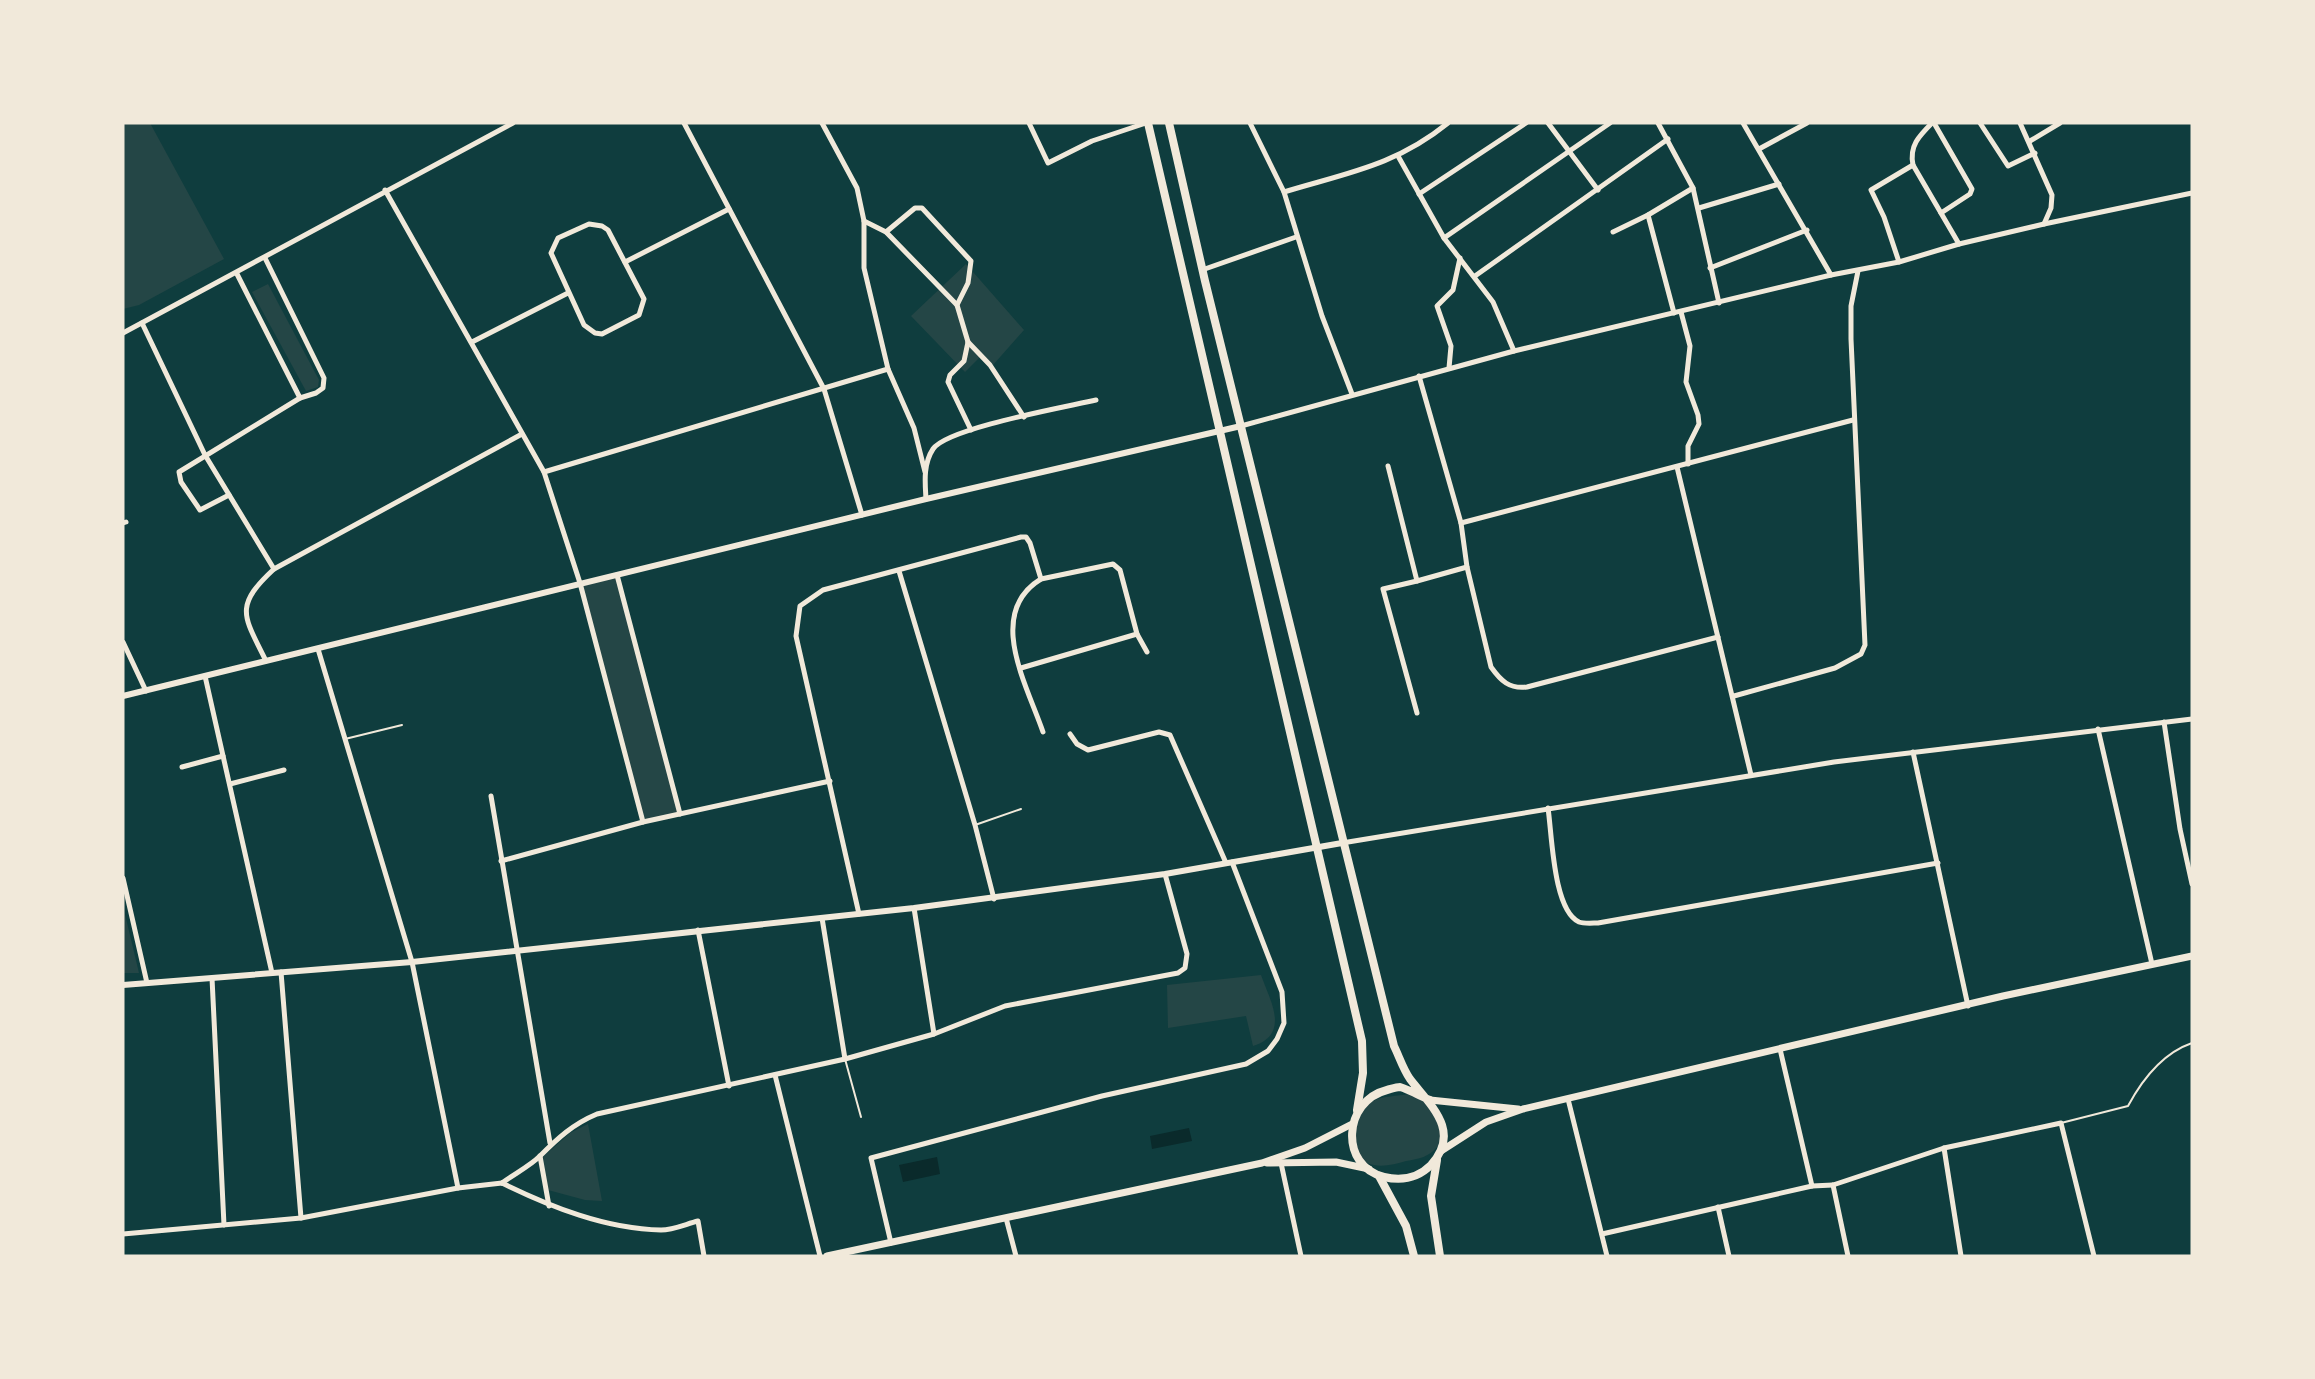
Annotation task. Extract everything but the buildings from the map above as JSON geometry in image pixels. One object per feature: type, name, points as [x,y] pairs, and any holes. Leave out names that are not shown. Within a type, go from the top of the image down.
[{"type":"main road","points":[[1147,123],[1364,1048],[1356,1112],[1352,1124],[1355,1149],[1369,1170]]},
{"type":"main road","points":[[1169,123],[1202,270],[1394,1046],[1410,1078],[1430,1100],[1443,1124],[1431,1196],[1440,1256]]},
{"type":"main road","points":[[827,1256],[1280,1160],[1336,1162],[1369,1170],[1379,1176],[1395,1180],[1412,1178],[1426,1170],[1439,1154],[1486,1122],[1523,1109],[2192,956]]},
{"type":"main road","points":[[1356,1112],[1374,1093],[1398,1087],[1430,1100],[1523,1109]]},
{"type":"main road","points":[[1280,1160],[1352,1124]]},
{"type":"main road","points":[[1379,1176],[1406,1226],[1414,1256]]},
{"type":"street","points":[[123,333],[237,274],[385,190],[513,123]]},
{"type":"street","points":[[684,123],[824,389],[859,516]]},
{"type":"street","points":[[822,123],[857,188],[864,221],[864,268],[888,369],[914,428],[925,472],[926,499]]},
{"type":"street","points":[[1029,123],[1048,163],[1092,141],[1147,123]]},
{"type":"street","points":[[1250,123],[1284,192],[1296,237],[1352,394]]},
{"type":"street","points":[[1284,192],[1352,174],[1398,156],[1448,123]]},
{"type":"street","points":[[1419,195],[1526,123]]},
{"type":"street","points":[[1548,123],[1598,190]]},
{"type":"street","points":[[1444,238],[1610,123]]},
{"type":"street","points":[[1658,123],[1693,188],[1719,303]]},
{"type":"street","points":[[1743,123],[1831,275]]},
{"type":"street","points":[[1759,149],[1805,123]]},
{"type":"street","points":[[1941,213],[1970,194],[1972,189],[1933,123],[1913,145],[1911,154],[1913,165],[1959,244]]},
{"type":"street","points":[[1980,123],[2006,165],[2011,166],[2035,153]]},
{"type":"street","points":[[2020,123],[2030,141],[2052,195],[2051,208],[2044,224]]},
{"type":"street","points":[[2030,141],[2060,123]]},
{"type":"street","points":[[1475,276],[1668,140]]},
{"type":"street","points":[[1398,156],[1444,238],[1493,302],[1514,351]]},
{"type":"street","points":[[1899,262],[1884,217],[1871,190],[1913,165]]},
{"type":"street","points":[[1699,208],[1779,184]]},
{"type":"street","points":[[1613,232],[1648,215],[1693,188]]},
{"type":"street","points":[[385,190],[544,472],[580,583],[643,822]]},
{"type":"street","points":[[123,696],[926,499],[1221,431],[1514,351],[1831,275],[1899,262],[1959,244],[2044,224],[2192,193]]},
{"type":"street","points":[[625,262],[729,208]]},
{"type":"street","points":[[885,232],[915,208],[922,208],[971,261],[968,284],[957,305]]},
{"type":"street","points":[[1648,215],[1674,313]]},
{"type":"street","points":[[864,221],[885,232],[957,305],[964,319],[968,342],[964,361],[950,375],[948,382],[971,430]]},
{"type":"street","points":[[589,224],[602,226],[608,230],[625,262],[643,294],[644,305],[639,315],[607,333],[595,333],[584,325],[551,260],[552,248],[558,238],[589,224]]},
{"type":"street","points":[[1710,268],[1807,230]]},
{"type":"street","points":[[1202,270],[1296,237]]},
{"type":"street","points":[[229,495],[200,510],[186,491],[179,472],[300,398],[316,393],[323,387],[324,378],[265,258]]},
{"type":"street","points":[[1449,368],[1450,346],[1437,306],[1453,290],[1460,258]]},
{"type":"street","points":[[1734,696],[1835,668],[1861,654],[1865,645],[1853,420],[1851,306],[1858,271]]},
{"type":"street","points":[[237,274],[300,398]]},
{"type":"street","points":[[472,342],[568,293]]},
{"type":"street","points":[[1681,312],[1690,346],[1686,382],[1699,424],[1688,446],[1688,464]]},
{"type":"street","points":[[142,323],[205,455],[274,569]]},
{"type":"street","points":[[968,342],[997,374],[1023,417]]},
{"type":"street","points":[[544,472],[888,369]]},
{"type":"street","points":[[1419,376],[1461,523],[1467,567],[1491,667],[1500,679],[1514,688],[1718,637]]},
{"type":"street","points":[[925,472],[933,449],[945,439],[971,430],[1096,400]]},
{"type":"street","points":[[1461,523],[1853,420]]},
{"type":"street","points":[[266,661],[247,623],[245,613],[250,594],[274,569],[522,434]]},
{"type":"street","points":[[1388,466],[1417,581]]},
{"type":"street","points":[[1677,467],[1734,696],[1751,775]]},
{"type":"street","points":[[859,914],[796,636],[800,606],[823,590],[1021,537],[1026,537],[1030,543],[1041,579]]},
{"type":"street","points":[[1043,732],[1011,633],[1012,619],[1021,596],[1041,579],[1113,564],[1120,570],[1137,634],[1147,652]]},
{"type":"street","points":[[1417,713],[1383,590],[1467,567]]},
{"type":"street","points":[[899,571],[975,825],[994,899]]},
{"type":"street","points":[[616,575],[680,814]]},
{"type":"street","points":[[1021,668],[1137,634]]},
{"type":"street","points":[[123,642],[146,691]]},
{"type":"street","points":[[318,649],[412,962],[458,1188]]},
{"type":"street","points":[[205,676],[272,973]]},
{"type":"street","points":[[123,985],[412,962],[994,899],[1165,874],[1751,775],[1913,752],[2192,719]]},
{"type":"street","points":[[2164,722],[2180,829],[2192,884]]},
{"type":"street","points":[[2098,729],[2152,964]]},
{"type":"street","points":[[891,1243],[871,1158],[1102,1096],[1246,1064],[1268,1051],[1277,1039],[1284,1023],[1282,992],[1229,862],[1170,735],[1159,732],[1088,750],[1077,744],[1070,734]]},
{"type":"street","points":[[1913,752],[1968,1006]]},
{"type":"street","points":[[182,767],[223,756]]},
{"type":"street","points":[[230,784],[284,770]]},
{"type":"street","points":[[501,861],[643,822],[830,781]]},
{"type":"street","points":[[491,796],[550,1143]]},
{"type":"street","points":[[1548,808],[1561,899],[1569,913],[1580,922],[1598,923],[1938,863]]},
{"type":"street","points":[[123,1234],[301,1218],[458,1188],[502,1183],[540,1156],[550,1143],[577,1122],[597,1114],[845,1059],[934,1034],[985,1011],[1005,1006],[1178,973],[1188,962],[1187,954],[1165,874]]},
{"type":"street","points":[[123,878],[147,983]]},
{"type":"street","points":[[914,909],[934,1034]]},
{"type":"street","points":[[822,918],[845,1059]]},
{"type":"street","points":[[698,930],[729,1086]]},
{"type":"street","points":[[281,972],[301,1218]]},
{"type":"street","points":[[212,978],[224,1225]]},
{"type":"street","points":[[1780,1049],[1812,1186]]},
{"type":"street","points":[[775,1075],[820,1256]]},
{"type":"street","points":[[1569,1099],[1607,1256]]},
{"type":"street","points":[[1602,1234],[1812,1186],[1833,1185],[1944,1148],[2061,1123],[2094,1256]]},
{"type":"street","points":[[1944,1148],[1961,1256]]},
{"type":"street","points":[[540,1156],[549,1206]]},
{"type":"street","points":[[1280,1160],[1301,1256]]},
{"type":"street","points":[[502,1183],[549,1206],[605,1221],[663,1230],[698,1221],[704,1256]]},
{"type":"street","points":[[1833,1185],[1848,1256]]},
{"type":"street","points":[[1718,1207],[1729,1256]]},
{"type":"street","points":[[1006,1218],[1016,1256]]},
{"type":"lane","points":[[345,740],[402,725]]},
{"type":"lane","points":[[975,825],[1021,809]]},
{"type":"lane","points":[[2061,1123],[2128,1106],[2140,1085],[2158,1064],[2181,1047],[2192,1043]]},
{"type":"lane","points":[[845,1059],[861,1117]]},
{"type":"shaded area","points":[[123,123],[150,123],[224,259],[139,305],[123,309]]},
{"type":"shaded area","points":[[966,264],[1024,330],[993,365],[982,355],[965,372],[911,316]]},
{"type":"shaded area","points":[[268,284],[319,380],[318,387],[306,391],[252,292]]},
{"type":"shaded area","points":[[617,575],[680,814],[643,822],[580,583]]},
{"type":"shaded area","points":[[123,906],[139,973],[123,973]]},
{"type":"shaded area","points":[[1261,975],[1275,1016],[1272,1034],[1265,1041],[1253,1046],[1246,1016],[1168,1028],[1167,985]]},
{"type":"shaded area","points":[[1409,1094],[1429,1102],[1440,1111],[1443,1125],[1438,1146],[1423,1157],[1394,1164],[1378,1166],[1363,1161],[1355,1154],[1348,1135],[1355,1115],[1362,1107],[1377,1099]]},
{"type":"shaded area","points":[[588,1124],[602,1201],[585,1200],[548,1190],[543,1157],[570,1133]]},
{"type":"shaded area","points":[[1189,1128],[1192,1141],[1152,1149],[1150,1136]]},
{"type":"shaded area","points":[[937,1157],[940,1174],[903,1182],[899,1165]]}]
